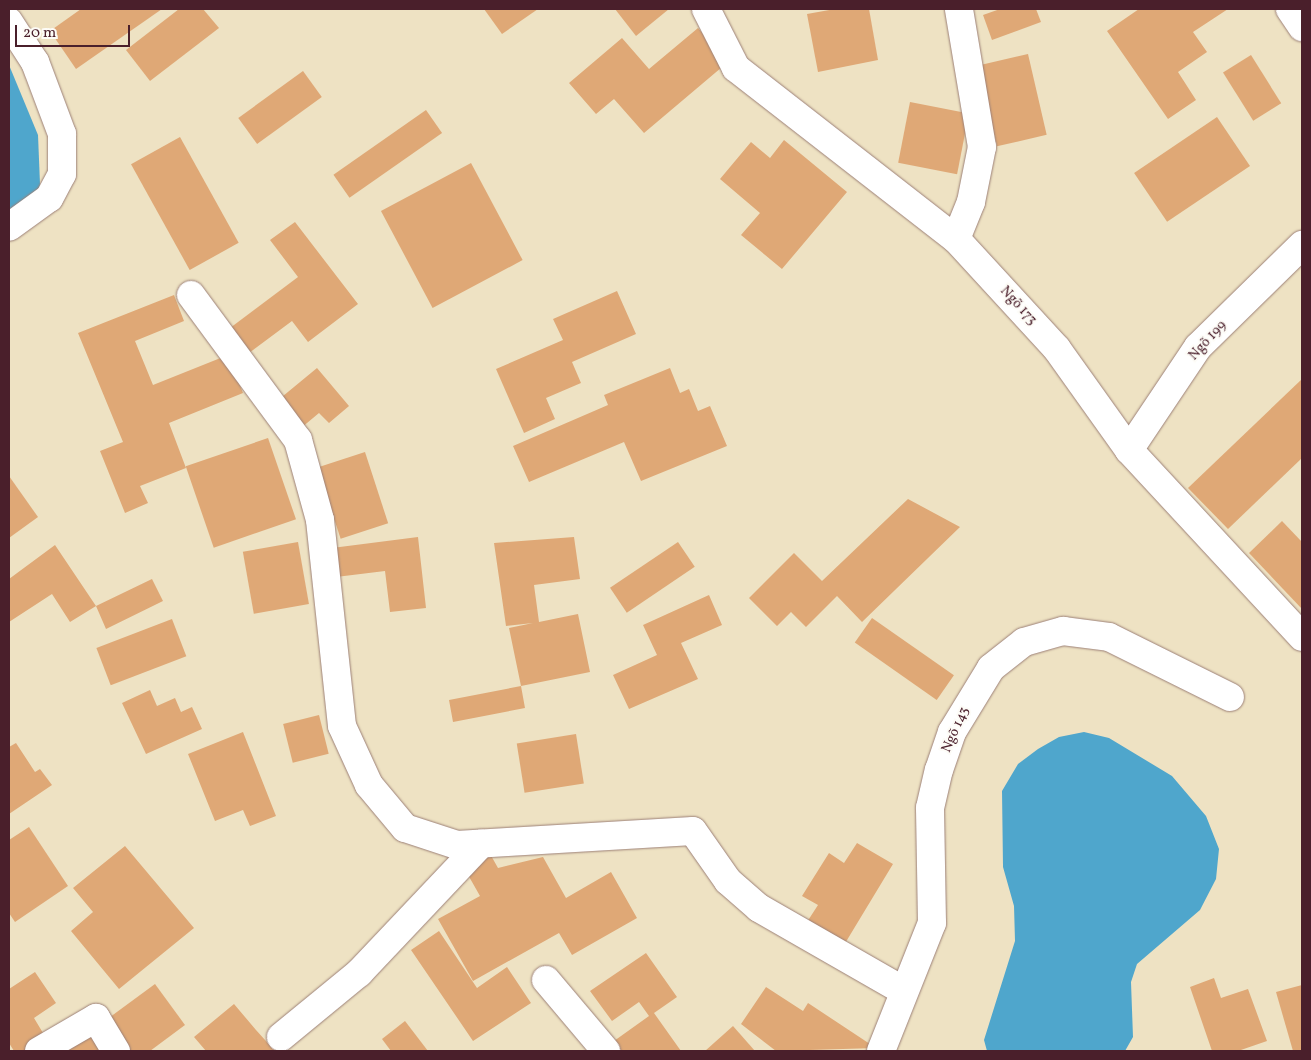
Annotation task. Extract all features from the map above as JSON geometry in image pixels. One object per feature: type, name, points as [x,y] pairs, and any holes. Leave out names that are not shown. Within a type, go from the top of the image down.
[{"type":"street","name":"Ngõ 173","points":[[706,9],[736,68],[956,239],[1058,349],[1129,450],[1302,637]]},
{"type":"street","points":[[956,239],[972,202],[982,147],[958,9]]},
{"type":"street","points":[[1290,9],[1302,27]]},
{"type":"street","points":[[9,22],[36,62],[62,134],[62,174],[49,198],[9,227]]},
{"type":"street","name":"Ngõ 199","points":[[1129,450],[1198,347],[1302,245]]},
{"type":"street","points":[[191,295],[298,440],[320,520],[342,726],[369,785],[405,828],[457,845],[693,831],[728,881],[759,908],[904,991]]},
{"type":"street","name":"Ngõ 143","points":[[881,1051],[932,923],[930,808],[938,770],[952,732],[991,668],[1024,642],[1063,631],[1109,637],[1230,697]]},
{"type":"street","points":[[281,1037],[359,973],[481,844]]},
{"type":"street","points":[[546,980],[606,1051]]},
{"type":"street","points":[[40,1051],[96,1018],[116,1051]]},
{"type":"water","points":[[9,65],[38,135],[40,184],[38,195],[9,213]]},
{"type":"water","points":[[1084,732],[1109,738],[1172,776],[1206,816],[1219,849],[1216,879],[1200,910],[1137,964],[1131,982],[1133,1037],[1125,1051],[987,1051],[984,1040],[1015,941],[1014,906],[1003,867],[1002,791],[1018,764],[1038,749],[1059,737]]},
{"type":"building","points":[[81,9],[162,9],[76,69],[50,31]]},
{"type":"building","points":[[179,9],[203,9],[219,28],[150,81],[126,50]]},
{"type":"building","points":[[484,9],[538,9],[502,34]]},
{"type":"building","points":[[615,9],[669,9],[636,36]]},
{"type":"building","points":[[835,9],[869,9],[878,60],[818,72],[807,14]]},
{"type":"building","points":[[1000,9],[1036,9],[1041,22],[992,40],[983,15]]},
{"type":"building","points":[[1139,9],[1228,9],[1193,32],[1207,52],[1178,72],[1196,100],[1168,119],[1107,31]]},
{"type":"building","points":[[698,28],[728,62],[644,133],[614,99],[596,114],[569,83],[622,38],[649,69]]},
{"type":"building","points":[[1028,54],[1047,135],[997,146],[978,65]]},
{"type":"building","points":[[1251,55],[1281,103],[1253,121],[1223,72]]},
{"type":"building","points":[[303,71],[322,97],[257,144],[238,118]]},
{"type":"building","points":[[910,102],[969,113],[957,174],[898,163]]},
{"type":"building","points":[[426,110],[442,133],[349,198],[333,175]]},
{"type":"building","points":[[1217,117],[1250,166],[1167,222],[1134,173]]},
{"type":"building","points":[[180,137],[239,243],[190,270],[131,164]]},
{"type":"building","points":[[784,140],[847,192],[782,269],[741,235],[760,213],[720,179],[751,142],[770,158]]},
{"type":"building","points":[[471,163],[523,260],[433,308],[381,211]]},
{"type":"building","points":[[295,222],[358,304],[308,342],[292,321],[245,356],[226,331],[298,277],[270,240]]},
{"type":"building","points":[[617,291],[636,334],[572,362],[581,383],[546,398],[555,419],[524,433],[496,369],[563,340],[553,319]]},
{"type":"building","points":[[174,295],[184,321],[135,341],[153,385],[228,355],[243,393],[169,423],[186,468],[140,486],[148,503],[125,513],[100,451],[123,442],[78,333]]},
{"type":"building","points":[[317,368],[349,406],[329,423],[319,413],[301,428],[277,401]]},
{"type":"building","points":[[670,368],[680,393],[689,389],[698,411],[710,406],[727,446],[641,481],[624,442],[529,482],[513,446],[608,405],[604,395]]},
{"type":"building","points":[[1302,379],[1302,458],[1228,529],[1188,488]]},
{"type":"building","points":[[268,438],[296,519],[214,548],[186,466]]},
{"type":"building","points":[[365,452],[388,523],[341,539],[317,467]]},
{"type":"building","points":[[9,476],[38,517],[9,538]]},
{"type":"building","points":[[908,499],[960,527],[862,622],[837,596],[806,627],[791,612],[777,626],[749,598],[794,553],[822,581]]},
{"type":"building","points":[[1282,521],[1302,542],[1302,609],[1249,553]]},
{"type":"building","points":[[418,537],[426,608],[390,612],[385,571],[336,577],[332,548]]},
{"type":"building","points":[[574,537],[580,579],[534,585],[539,622],[578,614],[590,672],[521,686],[509,628],[533,623],[506,626],[494,543]]},
{"type":"building","points":[[298,542],[309,604],[254,614],[243,552]]},
{"type":"building","points":[[678,542],[695,567],[627,613],[610,588]]},
{"type":"building","points":[[55,545],[96,606],[70,622],[52,594],[9,622],[9,579]]},
{"type":"building","points":[[152,579],[163,601],[106,629],[96,606]]},
{"type":"building","points":[[709,595],[722,625],[681,643],[698,679],[629,709],[613,675],[657,655],[643,625]]},
{"type":"building","points":[[872,618],[954,675],[937,700],[855,643]]},
{"type":"building","points":[[172,619],[186,656],[111,685],[96,648]]},
{"type":"building","points":[[521,686],[525,708],[453,722],[449,700]]},
{"type":"building","points":[[150,690],[157,706],[175,698],[181,712],[192,707],[202,729],[146,754],[122,703]]},
{"type":"building","points":[[319,715],[329,754],[293,763],[283,724]]},
{"type":"building","points":[[243,732],[276,816],[250,826],[243,810],[215,821],[188,754]]},
{"type":"building","points":[[576,734],[584,783],[525,793],[517,743]]},
{"type":"building","points":[[16,743],[35,772],[40,769],[52,785],[9,814],[9,747]]},
{"type":"building","points":[[29,827],[68,886],[15,922],[9,913],[9,840]]},
{"type":"building","points":[[857,843],[893,864],[844,945],[807,922],[818,905],[802,896],[829,853],[844,863]]},
{"type":"building","points":[[125,846],[194,928],[119,989],[71,931],[93,912],[73,888]]},
{"type":"building","points":[[489,852],[498,868],[543,857],[566,898],[611,872],[637,918],[572,955],[559,933],[473,981],[438,919],[480,896],[463,866]]},
{"type":"building","points":[[439,931],[477,988],[507,967],[531,1003],[473,1041],[411,950]]},
{"type":"building","points":[[646,953],[677,997],[654,1013],[681,1051],[621,1051],[614,1041],[649,1016],[639,1002],[612,1021],[590,991]]},
{"type":"building","points":[[35,972],[56,1003],[34,1018],[46,1038],[25,1051],[14,1051],[9,1043],[9,989]]},
{"type":"building","points":[[1214,978],[1221,998],[1248,989],[1267,1041],[1238,1051],[1212,1051],[1190,987]]},
{"type":"building","points":[[155,984],[185,1025],[150,1051],[129,1051],[106,1020]]},
{"type":"building","points":[[1302,985],[1302,1051],[1293,1051],[1276,992]]},
{"type":"building","points":[[766,987],[803,1011],[808,1003],[876,1048],[776,1051],[741,1024]]},
{"type":"building","points":[[234,1004],[275,1051],[206,1051],[194,1037]]},
{"type":"building","points":[[405,1021],[428,1051],[391,1051],[382,1039]]},
{"type":"building","points":[[96,1025],[113,1051],[58,1051]]},
{"type":"building","points":[[733,1026],[755,1051],[705,1051]]}]
